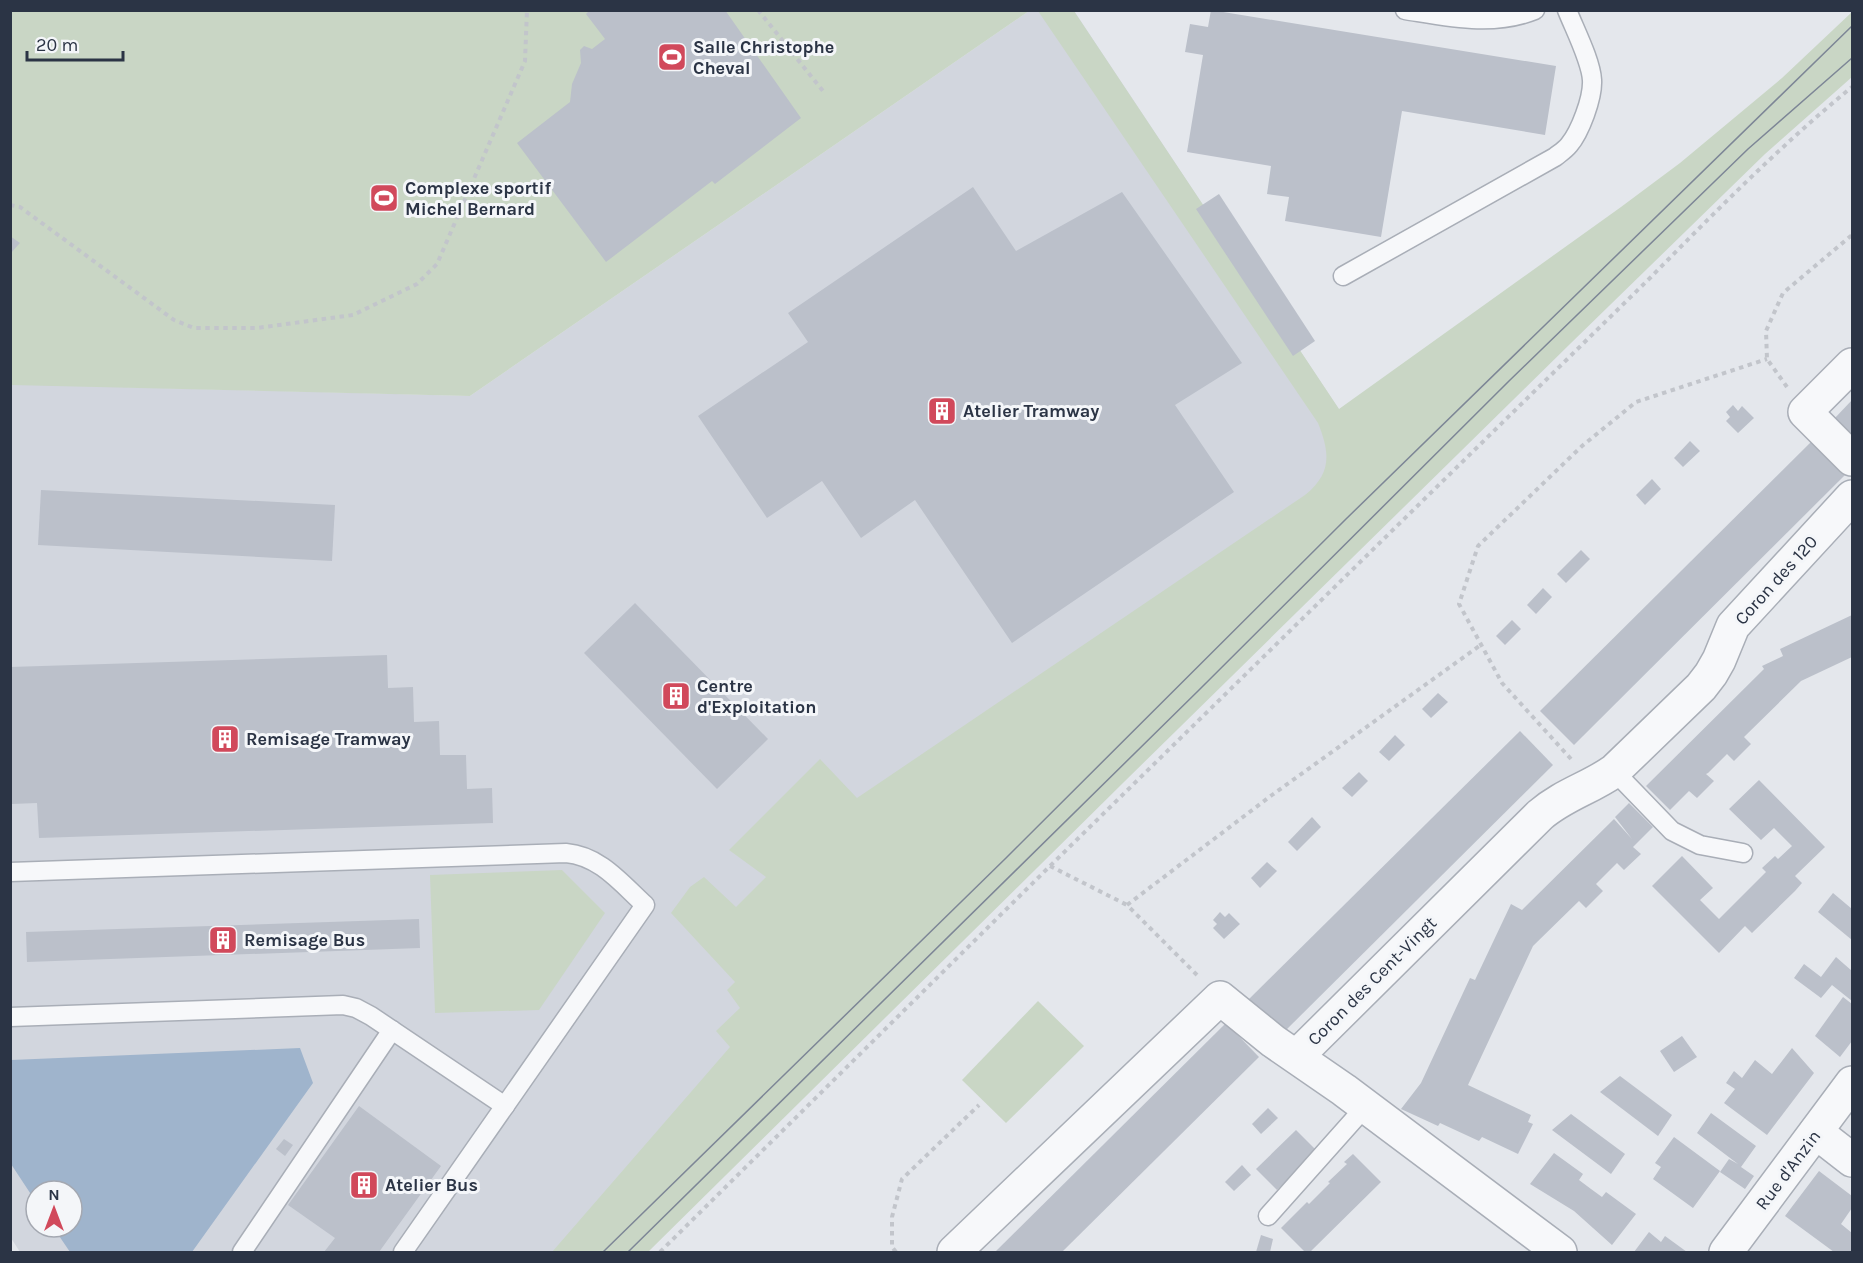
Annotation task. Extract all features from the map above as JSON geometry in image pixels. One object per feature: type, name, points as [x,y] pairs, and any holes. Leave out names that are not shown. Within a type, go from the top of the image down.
[{"type":"street","points":[[1852,365],[1805,412],[1852,459]]},
{"type":"street","name":"Coron des 120","points":[[1596,781],[1701,687],[1719,660],[1733,626],[1852,497]]},
{"type":"street","name":"Coron des Cent-Vingt","points":[[1220,998],[1273,1041],[1297,1056],[1539,815],[1556,802],[1596,781]]},
{"type":"street","points":[[954,1252],[1220,998]]},
{"type":"street","points":[[1297,1056],[1560,1252]]},
{"type":"street","name":"Rue d'Anzin","points":[[1726,1252],[1851,1084]]},
{"type":"street","points":[[1816,1132],[1852,1160]]},
{"type":"lane","points":[[1405,10],[1474,20],[1512,18],[1535,10]]},
{"type":"lane","points":[[1343,276],[1555,157],[1568,147],[1582,122],[1592,81],[1590,68],[1567,10]]},
{"type":"lane","points":[[1596,781],[1672,831],[1700,845],[1743,853]]},
{"type":"lane","points":[[10,872],[566,853],[590,859],[601,865],[645,905],[403,1252]]},
{"type":"lane","points":[[10,1017],[335,1004],[356,1008],[505,1106]]},
{"type":"lane","points":[[242,1252],[392,1030]]},
{"type":"lane","points":[[1268,1216],[1366,1106]]},
{"type":"path","points":[[10,205],[20,207],[174,320],[194,328],[257,328],[353,315],[417,284],[437,264],[525,61],[526,10]]},
{"type":"path","points":[[758,10],[823,91]]},
{"type":"path","points":[[660,1252],[1753,175],[1852,87]]},
{"type":"path","points":[[1805,412],[1767,359],[1766,330],[1783,293],[1852,235]]},
{"type":"path","points":[[1596,781],[1502,683],[1460,604],[1478,546],[1582,446],[1636,402],[1767,359]]},
{"type":"path","points":[[1127,905],[1272,795],[1482,644]]},
{"type":"path","points":[[1050,866],[1127,905],[1220,998]]},
{"type":"path","points":[[896,1252],[892,1247],[892,1217],[902,1179],[980,1105]]},
{"type":"shaded area","points":[[1029,11],[1074,11],[1380,471],[573,1252],[20,1252],[11,1238],[11,384],[470,396]]},
{"type":"green space","name":"Complexe sportif Michel Bernard","points":[[11,11],[1029,11],[470,396],[11,385]]},
{"type":"green space","points":[[1038,11],[1074,11],[1339,409],[1680,163],[1782,78],[1852,12],[1852,77],[1765,154],[1570,344],[648,1252],[552,1252],[730,1047],[716,1031],[740,1008],[727,990],[735,982],[671,913],[690,887],[704,877],[736,907],[766,877],[729,850],[820,759],[857,798],[1305,495],[1314,487],[1324,470],[1325,444],[1318,423]]},
{"type":"green space","points":[[562,870],[605,913],[539,1010],[435,1013],[430,875]]},
{"type":"green space","points":[[1038,1001],[1084,1046],[1006,1123],[962,1080]]},
{"type":"water","points":[[300,1048],[313,1083],[192,1252],[70,1252],[61,1239],[84,1239],[84,1179],[24,1179],[24,1184],[11,1164],[11,1060]]},
{"type":"building","points":[[590,10],[725,10],[801,118],[715,184],[712,181],[606,262],[517,143],[570,102],[572,84],[581,63],[580,50],[584,46],[592,49],[605,39],[586,14]]},
{"type":"building","points":[[1211,10],[1556,66],[1545,135],[1402,111],[1381,237],[1285,221],[1289,197],[1267,194],[1271,166],[1187,152],[1203,55],[1185,52],[1190,24],[1208,27]]},
{"type":"building","name":"Atelier Tramway","points":[[973,187],[1016,251],[1122,192],[1242,363],[1175,405],[1234,492],[1012,643],[915,500],[861,538],[822,481],[767,518],[698,416],[808,342],[788,313]]},
{"type":"building","points":[[1219,194],[1315,341],[1293,356],[1196,209]]},
{"type":"building","points":[[10,236],[20,243],[10,254]]},
{"type":"building","points":[[1852,400],[1852,437],[1834,419]]},
{"type":"building","points":[[1733,405],[1738,411],[1742,406],[1754,418],[1738,433],[1726,421],[1730,417],[1726,412]]},
{"type":"building","points":[[1814,439],[1847,473],[1574,745],[1540,711]]},
{"type":"building","points":[[1690,441],[1700,451],[1683,467],[1674,458]]},
{"type":"building","points":[[1652,479],[1661,489],[1645,505],[1636,495]]},
{"type":"building","points":[[41,490],[335,505],[332,561],[38,545]]},
{"type":"building","points":[[1581,550],[1590,559],[1566,583],[1557,574]]},
{"type":"building","points":[[1543,588],[1552,597],[1536,614],[1527,605]]},
{"type":"building","name":"Centre d'Exploitation","points":[[635,603],[768,739],[717,789],[584,653]]},
{"type":"building","points":[[1852,615],[1852,657],[1801,681],[1744,737],[1751,744],[1734,761],[1727,754],[1706,774],[1714,781],[1697,798],[1689,791],[1670,810],[1646,786],[1764,669],[1762,666],[1783,656],[1780,649]]},
{"type":"building","points":[[1512,620],[1521,629],[1505,645],[1496,636]]},
{"type":"building","name":"Remisage Tramway","points":[[387,655],[388,688],[413,687],[414,722],[439,721],[440,755],[466,755],[467,789],[492,788],[493,823],[39,838],[37,803],[12,804],[10,667]]},
{"type":"building","points":[[1438,693],[1448,702],[1431,718],[1422,709]]},
{"type":"building","points":[[1520,731],[1553,765],[1280,1036],[1246,1002]]},
{"type":"building","points":[[1395,735],[1405,745],[1389,761],[1379,752]]},
{"type":"building","points":[[1359,772],[1368,781],[1352,797],[1342,788]]},
{"type":"building","points":[[1759,780],[1825,847],[1795,876],[1802,883],[1795,891],[1752,933],[1745,926],[1719,953],[1652,886],[1682,856],[1713,888],[1700,900],[1719,919],[1766,872],[1762,868],[1775,856],[1778,859],[1792,846],[1774,828],[1761,840],[1729,809]]},
{"type":"building","points":[[1629,803],[1653,827],[1633,847],[1641,854],[1624,870],[1617,863],[1596,884],[1603,891],[1586,908],[1579,901],[1533,946],[1468,1085],[1531,1115],[1528,1122],[1533,1124],[1518,1154],[1482,1137],[1479,1141],[1440,1123],[1438,1126],[1401,1109],[1421,1083],[1470,978],[1475,980],[1511,904],[1522,910],[1614,819],[1632,839],[1615,817]]},
{"type":"building","points":[[1312,817],[1321,827],[1297,851],[1288,842]]},
{"type":"building","points":[[1267,862],[1277,871],[1260,888],[1251,878]]},
{"type":"building","points":[[1833,893],[1852,909],[1852,940],[1818,912]]},
{"type":"building","points":[[1220,912],[1225,917],[1229,913],[1240,924],[1224,939],[1213,928],[1217,924],[1213,920]]},
{"type":"building","name":"Remisage Bus","points":[[419,919],[420,948],[27,962],[26,932]]},
{"type":"building","points":[[1836,957],[1852,971],[1852,1001],[1832,985],[1821,998],[1794,978],[1804,964],[1821,977]]},
{"type":"building","points":[[1843,997],[1852,1004],[1852,1041],[1840,1057],[1815,1036]]},
{"type":"building","points":[[1226,1023],[1259,1057],[1062,1252],[995,1252]]},
{"type":"building","points":[[1682,1036],[1697,1057],[1674,1072],[1660,1051]]},
{"type":"building","points":[[1792,1048],[1814,1073],[1767,1135],[1724,1103],[1735,1089],[1726,1083],[1734,1071],[1742,1078],[1755,1060],[1772,1074]]},
{"type":"building","points":[[1620,1076],[1672,1115],[1658,1136],[1600,1092]]},
{"type":"building","name":"Atelier Bus","points":[[359,1106],[441,1166],[379,1252],[324,1252],[335,1238],[288,1205]]},
{"type":"building","points":[[1268,1108],[1278,1118],[1261,1134],[1252,1124]]},
{"type":"building","points":[[1711,1113],[1756,1146],[1741,1167],[1754,1176],[1745,1189],[1720,1172],[1729,1159],[1738,1164],[1697,1133]]},
{"type":"building","points":[[1571,1114],[1625,1154],[1611,1174],[1552,1130]]},
{"type":"building","points":[[1296,1130],[1317,1151],[1277,1190],[1256,1169]]},
{"type":"building","points":[[1674,1137],[1720,1171],[1693,1208],[1653,1179],[1661,1167],[1655,1163]]},
{"type":"building","points":[[284,1139],[293,1145],[285,1156],[276,1149]]},
{"type":"building","points":[[1554,1153],[1583,1174],[1579,1180],[1591,1189],[1602,1197],[1606,1192],[1636,1214],[1612,1245],[1574,1211],[1530,1184]]},
{"type":"building","points":[[1353,1154],[1381,1182],[1310,1252],[1305,1252],[1281,1228],[1330,1183],[1328,1182],[1347,1164],[1344,1162]]},
{"type":"building","points":[[1242,1165],[1251,1175],[1234,1191],[1225,1182]]},
{"type":"building","points":[[1819,1171],[1852,1196],[1852,1208],[1841,1224],[1852,1233],[1852,1252],[1834,1252],[1785,1216]]},
{"type":"building","points":[[1649,1232],[1661,1242],[1665,1236],[1687,1252],[1634,1252]]},
{"type":"building","points":[[1261,1235],[1273,1239],[1270,1252],[1256,1252]]},
{"type":"tram line","points":[[603,1252],[1006,858],[1346,519],[1852,26]]},
{"type":"tram line","points":[[628,1252],[1509,381],[1748,149],[1852,58]]},
{"type":"place","name":"Salle Christophe Cheval","points":[[672,57]]},
{"type":"place","name":"Complexe sportif Michel Bernard","points":[[384,198]]},
{"type":"place","name":"Atelier Tramway","points":[[942,411]]},
{"type":"place","name":"Centre d'Exploitation","points":[[676,696]]},
{"type":"place","name":"Remisage Tramway","points":[[225,739]]},
{"type":"place","name":"Remisage Bus","points":[[223,940]]},
{"type":"place","name":"Atelier Bus","points":[[364,1185]]}]
